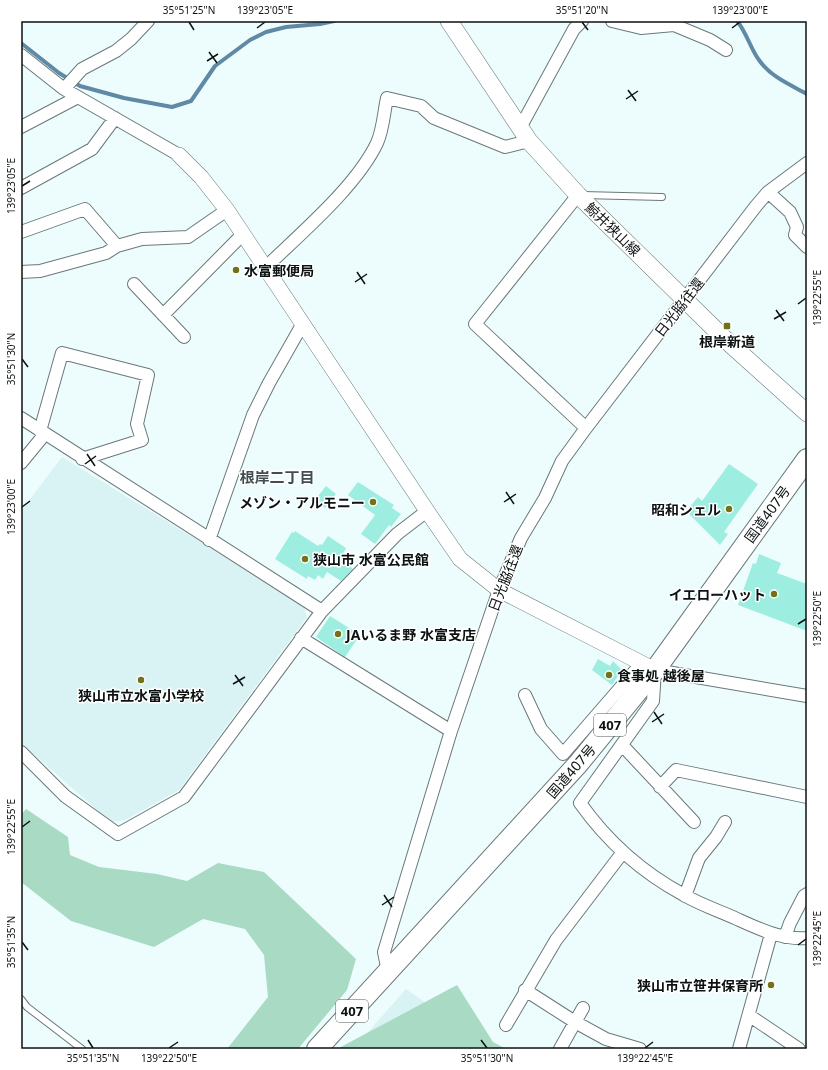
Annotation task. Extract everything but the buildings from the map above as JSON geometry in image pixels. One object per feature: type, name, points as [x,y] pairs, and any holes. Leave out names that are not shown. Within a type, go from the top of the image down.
[{"type":"highway","name":"国道407号","points":[[388,972],[573,770],[648,667],[807,459]]},
{"type":"highway","name":"407","points":[[317,1049],[388,972]]},
{"type":"main road","name":"鯨井狭山線","points":[[449,21],[525,134],[578,195],[685,298],[728,342],[807,412]]},
{"type":"street","points":[[69,83],[92,62],[116,51],[131,39],[148,21]]},
{"type":"street","points":[[265,268],[307,228],[366,164],[378,141],[388,98],[421,106],[434,118],[505,146],[525,134],[574,29],[582,21]]},
{"type":"street","points":[[612,21],[641,28],[674,25],[710,40],[726,50]]},
{"type":"street","points":[[21,55],[69,83],[78,98],[179,155],[201,177],[227,210],[302,325],[460,558],[499,590],[648,667],[807,696]]},
{"type":"street","points":[[21,127],[78,98]]},
{"type":"street","points":[[21,188],[92,149],[115,118]]},
{"type":"street","name":"日光脇往還","points":[[388,972],[384,952],[451,732],[499,590],[521,538],[545,498],[562,461],[685,298],[768,192],[807,163]]},
{"type":"street","points":[[768,192],[790,212],[798,226],[795,235],[807,246]]},
{"type":"street","points":[[578,195],[475,324],[586,428]]},
{"type":"street","points":[[21,232],[85,209],[117,246]]},
{"type":"street","points":[[21,272],[40,271],[106,253],[117,246],[142,239],[188,238],[227,210]]},
{"type":"street","points":[[163,315],[243,234]]},
{"type":"street","points":[[134,284],[184,337]]},
{"type":"street","points":[[209,540],[253,415],[269,383],[302,325]]},
{"type":"street","points":[[21,462],[42,433],[62,353],[148,376],[137,424],[142,440],[82,459]]},
{"type":"street","points":[[21,418],[82,459],[322,611]]},
{"type":"street","points":[[21,752],[65,796],[118,834],[184,797],[322,611],[397,534],[427,511]]},
{"type":"street","points":[[301,638],[451,732]]},
{"type":"street","points":[[525,695],[541,730],[563,754],[648,667]]},
{"type":"street","points":[[648,667],[653,701],[580,803],[598,828],[623,852],[658,879],[684,896],[771,934],[785,937],[807,938]]},
{"type":"street","points":[[622,745],[694,822]]},
{"type":"street","points":[[660,787],[676,770],[807,797]]},
{"type":"street","points":[[684,896],[699,858],[716,837],[725,822]]},
{"type":"street","points":[[506,1024],[556,940],[623,852]]},
{"type":"street","points":[[785,937],[800,903],[807,894]]},
{"type":"street","points":[[739,1049],[750,1016],[771,934]]},
{"type":"street","points":[[525,990],[575,1022],[606,1039],[640,1049]]},
{"type":"street","points":[[560,1049],[583,1008]]},
{"type":"street","points":[[750,1016],[799,1049]]},
{"type":"lane","points":[[578,195],[662,197]]},
{"type":"lane","points":[[21,999],[27,1007],[82,1049]]},
{"type":"shaded area","name":"狭山市立水富小学校","points":[[62,457],[303,605],[307,617],[179,790],[125,820],[111,822],[21,743],[21,511]]},
{"type":"shaded area","points":[[406,989],[492,1049],[353,1049]]},
{"type":"green space","points":[[26,809],[68,837],[70,855],[99,867],[157,874],[187,881],[218,863],[264,872],[356,959],[347,990],[298,1049],[227,1049],[268,997],[264,955],[245,929],[203,919],[154,947],[71,921],[21,882],[21,815]]},
{"type":"green space","points":[[457,985],[493,1042],[506,1049],[337,1049]]},
{"type":"waterway","points":[[21,43],[59,73],[80,86],[124,98],[172,107],[191,101],[215,66],[250,40],[266,32],[286,27],[320,24],[334,21]]},
{"type":"waterway","points":[[737,21],[756,55],[764,66],[781,80],[807,94]]},
{"type":"place","name":"水富郵便局","points":[[236,270]]},
{"type":"place","name":"根岸新道","points":[[727,326]]},
{"type":"place","name":"メゾン・アルモニー","points":[[373,502]]},
{"type":"place","name":"昭和シェル","points":[[729,509]]},
{"type":"place","name":"狭山市 水富公民館","points":[[305,559]]},
{"type":"place","name":"イエローハット","points":[[774,594]]},
{"type":"place","name":"JAいるま野 水富支店","points":[[338,634]]},
{"type":"place","name":"食事処 越後屋","points":[[609,675]]},
{"type":"place","name":"狭山市立水富小学校","points":[[141,680]]},
{"type":"place","name":"狭山市立笹井保育所","points":[[771,985]]},
{"type":"district","name":"根岸二丁目","points":[[277,477]]}]
